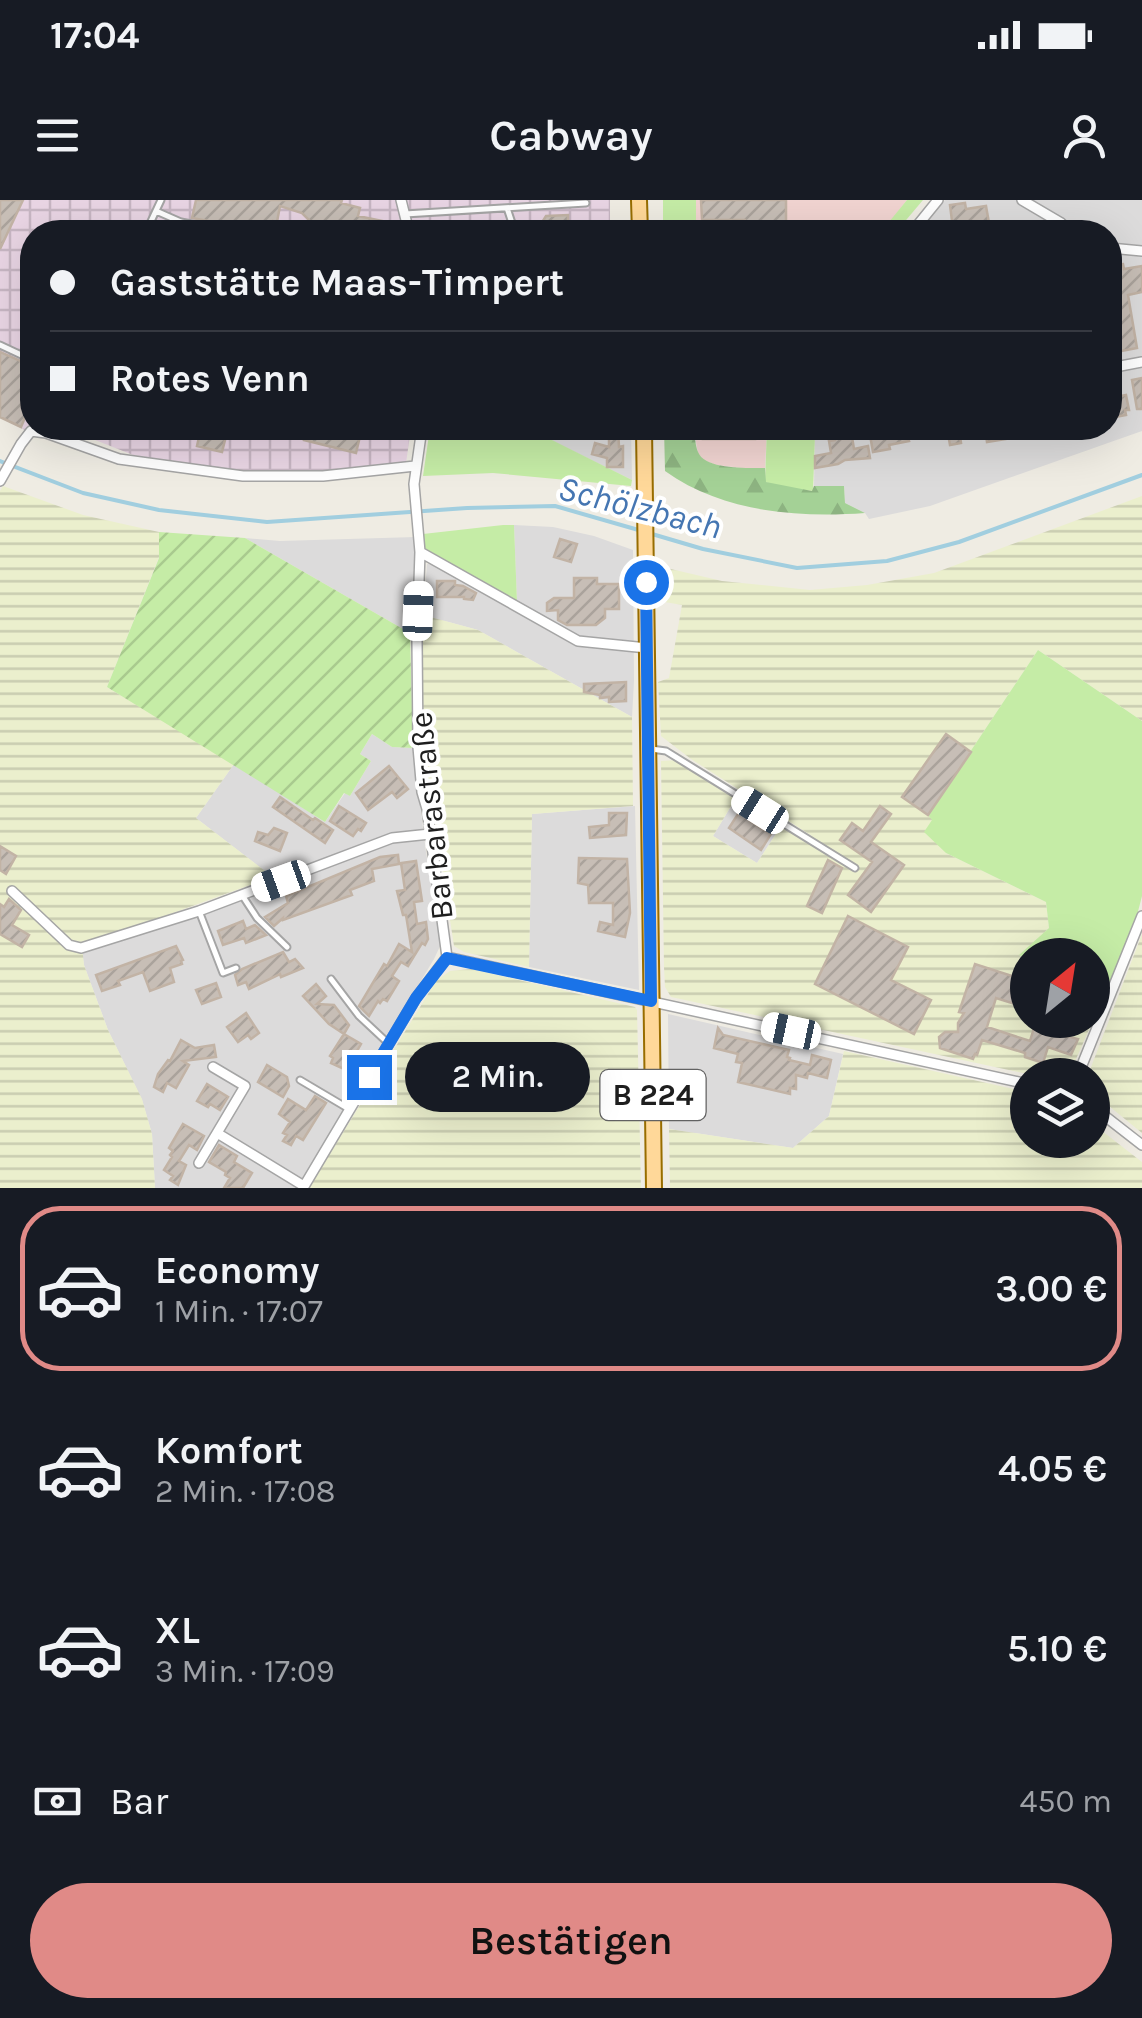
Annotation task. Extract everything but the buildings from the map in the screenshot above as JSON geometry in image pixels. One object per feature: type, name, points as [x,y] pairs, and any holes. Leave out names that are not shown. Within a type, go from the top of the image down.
[{"type":"main road","name":"B 224","points":[[644,440],[654,1188]]},
{"type":"street","points":[[401,200],[406,220]]},
{"type":"street","points":[[922,220],[938,200]]},
{"type":"street","points":[[1022,200],[1055,220]]},
{"type":"street","points":[[0,482],[25,440]]},
{"type":"street","points":[[66,440],[119,459],[243,476],[322,476],[415,466]]},
{"type":"street","name":"Barbarastraße","points":[[420,440],[415,466],[420,552],[418,747],[447,958],[1010,1080]]},
{"type":"street","points":[[420,552],[578,641],[647,648]]},
{"type":"street","points":[[12,891],[69,945],[82,948],[199,912],[392,838],[430,834]]},
{"type":"street","points":[[1085,1058],[1142,916]]},
{"type":"street","points":[[217,1133],[303,1187],[416,998],[447,958]]},
{"type":"street","points":[[199,1163],[245,1086],[213,1067]]},
{"type":"street","points":[[1110,1120],[1142,1145]]},
{"type":"lane","points":[[152,220],[162,200]]},
{"type":"lane","points":[[405,214],[586,203]]},
{"type":"lane","points":[[508,208],[511,220]]},
{"type":"lane","points":[[156,211],[176,220]]},
{"type":"lane","points":[[648,749],[666,751],[854,868]]},
{"type":"lane","points":[[242,895],[257,918],[287,947]]},
{"type":"lane","points":[[199,912],[222,972],[236,968]]},
{"type":"lane","points":[[331,978],[358,1016],[389,1044]]},
{"type":"lane","points":[[300,1080],[350,1110]]},
{"type":"shaded area","points":[[0,200],[610,200],[610,220],[20,220],[20,428],[0,418]]},
{"type":"shaded area","points":[[696,200],[907,200],[891,220],[696,220]]},
{"type":"shaded area","points":[[945,200],[1142,200],[1142,431],[1122,438],[1122,220],[929,220]]},
{"type":"shaded area","points":[[95,440],[409,440],[406,463],[322,472],[242,472],[133,455]]},
{"type":"shaded area","points":[[551,440],[631,440],[632,480]]},
{"type":"shaded area","points":[[696,440],[766,440],[765,468],[716,465],[698,454]]},
{"type":"shaded area","points":[[815,440],[1117,440],[930,506],[869,519],[845,503],[844,486],[814,486]]},
{"type":"shaded area","points":[[514,525],[553,527],[633,550],[632,717],[478,630],[423,615],[427,564],[439,565],[517,602]]},
{"type":"shaded area","points":[[416,537],[410,633],[245,538],[280,541]]},
{"type":"shaded area","points":[[372,734],[392,747],[413,748],[442,942],[434,959],[297,1188],[155,1188],[152,1134],[142,1100],[108,1030],[82,952],[284,886],[196,818],[234,764],[325,822],[345,793],[350,796],[371,761],[360,754]]},
{"type":"shaded area","points":[[736,798],[781,826],[757,863],[713,836]]},
{"type":"shaded area","points":[[635,806],[639,990],[529,967],[532,814]]},
{"type":"shaded area","points":[[668,1014],[843,1054],[829,1116],[793,1148],[669,1129]]},
{"type":"green space","points":[[663,200],[696,200],[696,220],[663,220]]},
{"type":"green space","points":[[907,200],[923,200],[906,220],[891,220]]},
{"type":"green space","points":[[428,440],[552,440],[632,480],[631,486],[493,473],[423,476]]},
{"type":"green space","points":[[664,440],[696,440],[702,458],[728,467],[765,468],[766,482],[812,491],[814,486],[844,486],[845,503],[865,513],[787,513],[735,504],[687,485],[665,471]]},
{"type":"green space","points":[[767,440],[815,440],[813,491],[765,482]]},
{"type":"green space","points":[[3,486],[83,515],[159,532],[159,557],[107,687],[234,764],[196,818],[269,874],[253,884],[82,946],[84,965],[108,1030],[142,1099],[152,1134],[155,1188],[0,1188]]},
{"type":"green space","points":[[1142,496],[1142,721],[1038,650],[928,815],[946,853],[1046,902],[1049,928],[1039,938],[1010,938],[1010,1038],[1085,1038],[1077,1058],[1010,1058],[1010,1070],[671,997],[665,987],[661,761],[677,760],[736,798],[713,836],[757,863],[781,826],[813,845],[812,836],[661,736],[658,682],[669,678],[682,605],[659,601],[658,566],[722,581],[810,590],[934,573]]},
{"type":"green space","points":[[514,525],[517,602],[425,550],[423,534]]},
{"type":"green space","points":[[159,532],[245,538],[410,633],[413,748],[392,747],[372,734],[360,754],[371,761],[350,796],[344,793],[325,822],[107,687],[159,558]]},
{"type":"green space","points":[[423,615],[478,630],[632,717],[633,806],[532,814],[529,967],[464,952],[454,946],[433,809],[426,791]]},
{"type":"green space","points":[[1038,650],[1142,721],[1142,896],[1134,927],[1110,982],[1110,938],[1038,938],[1049,928],[1046,902],[946,853],[924,832],[932,820],[928,815]]},
{"type":"green space","points":[[1142,934],[1142,1133],[1110,1107],[1110,1058],[1095,1058],[1102,1038],[1110,1038],[1110,1018]]},
{"type":"green space","points":[[471,969],[635,1007],[641,1188],[309,1188],[436,981],[450,971]]},
{"type":"green space","points":[[844,1051],[1010,1088],[1010,1158],[1110,1158],[1110,1137],[1142,1162],[1142,1188],[670,1188],[669,1129],[793,1148],[829,1116]]},
{"type":"waterway","name":"Schölzbach","points":[[0,461],[83,493],[159,510],[267,522],[555,506],[642,531]]},
{"type":"waterway","name":"Schölzbach","points":[[652,534],[797,568],[887,561],[959,542],[1142,475]]},
{"type":"route","points":[[369,1077],[416,998],[447,958],[651,1001],[646,582]]}]
